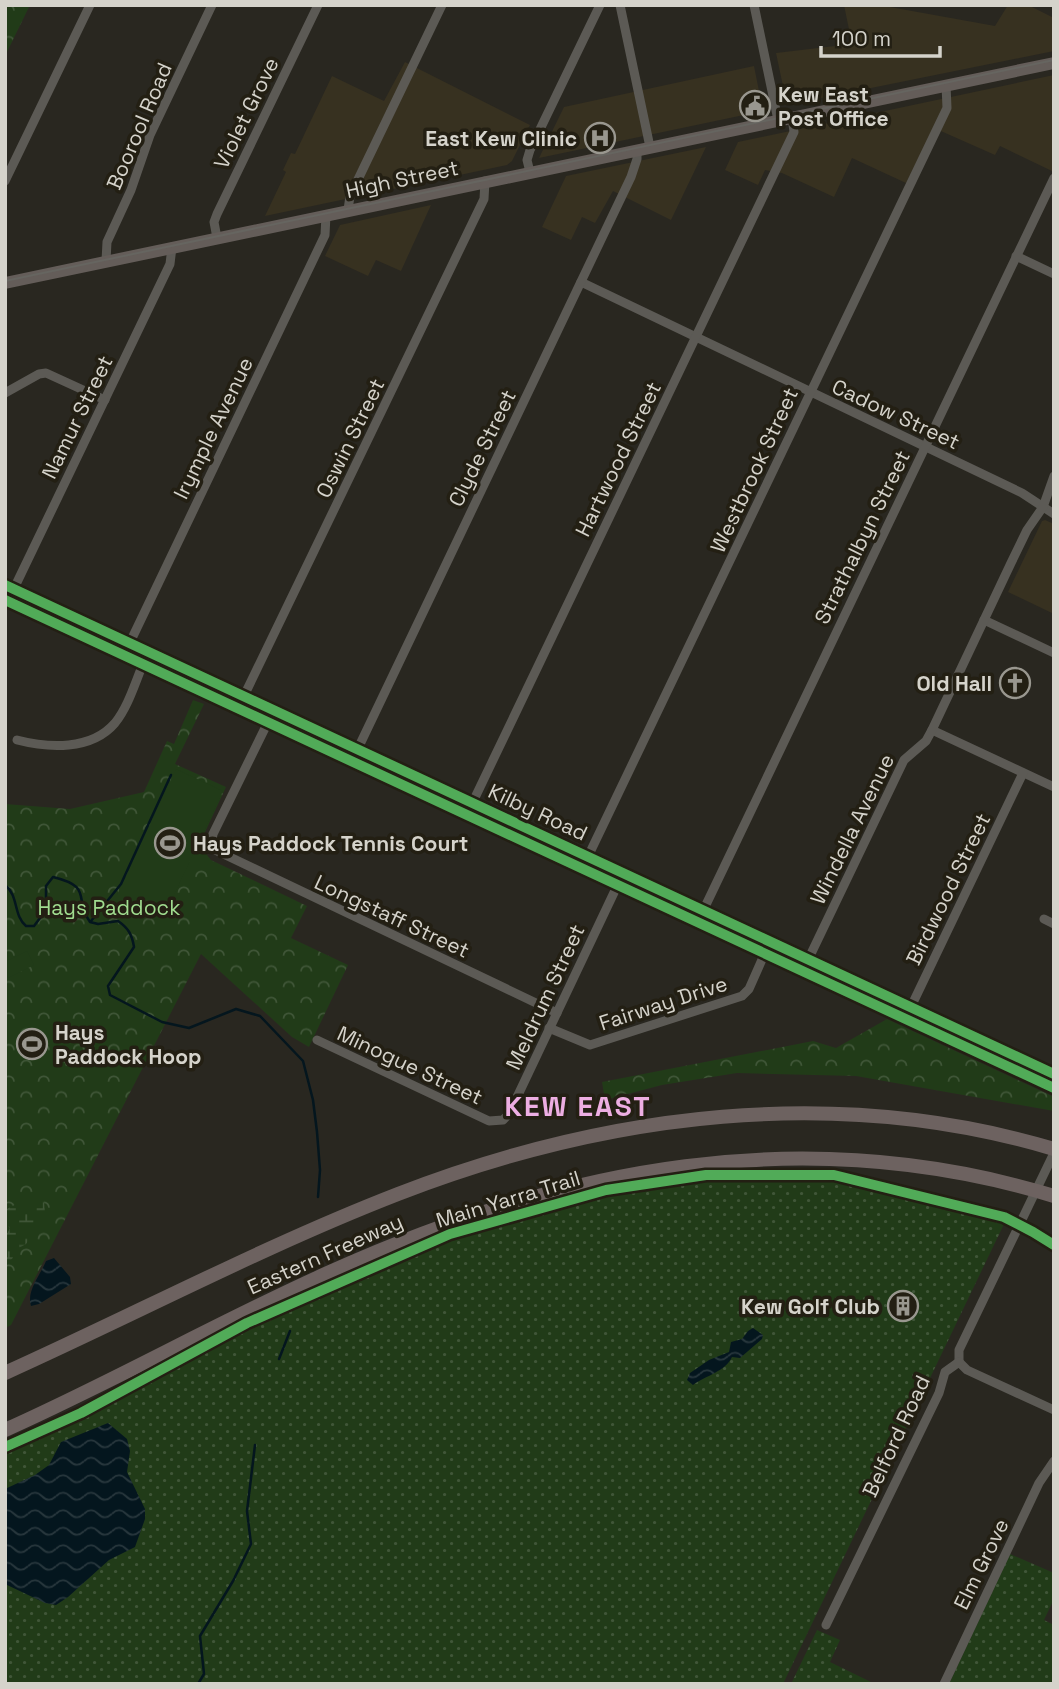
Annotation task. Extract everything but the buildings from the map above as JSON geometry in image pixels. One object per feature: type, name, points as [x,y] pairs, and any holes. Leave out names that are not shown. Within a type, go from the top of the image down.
[{"type":"highway","name":"Eastern Freeway","points":[[5,1373],[269,1248],[396,1194],[515,1154],[598,1133],[715,1116],[822,1113],[933,1123],[1054,1151]]},
{"type":"highway","name":"Eastern Freeway","points":[[5,1430],[389,1246],[486,1211],[596,1180],[701,1163],[778,1158],[859,1160],[951,1171],[1054,1196]]},
{"type":"highway","points":[[5,1364],[108,1325]]},
{"type":"main road","name":"High Street","points":[[5,283],[1054,63]]},
{"type":"street","points":[[5,181],[90,5]]},
{"type":"street","name":"Violet Grove","points":[[217,238],[214,222],[217,214],[318,5]]},
{"type":"street","points":[[348,210],[350,196],[442,5]]},
{"type":"street","points":[[530,172],[527,160],[530,150],[600,5]]},
{"type":"street","points":[[621,5],[650,147]]},
{"type":"street","points":[[754,5],[778,120]]},
{"type":"street","name":"Boorool Road","points":[[106,261],[107,242],[131,190],[150,135],[211,6]]},
{"type":"street","name":"Westbrook Street","points":[[582,869],[947,108],[946,85]]},
{"type":"street","name":"Hartwood Street","points":[[467,815],[794,132],[793,117]]},
{"type":"street","name":"Clyde Street","points":[[352,761],[631,177],[637,150]]},
{"type":"street","name":"Strathalbyn Street","points":[[703,911],[1054,178]]},
{"type":"street","name":"Oswin Street","points":[[236,707],[245,696],[484,199],[485,181]]},
{"type":"street","name":"Irymple Avenue","points":[[124,655],[325,234],[326,215]]},
{"type":"street","name":"Namur Street","points":[[7,601],[10,587],[105,400],[170,264],[172,247]]},
{"type":"street","points":[[1016,256],[1054,274]]},
{"type":"street","name":"Cadow Street","points":[[580,282],[925,447],[1040,504],[1054,514]]},
{"type":"street","points":[[5,393],[46,373],[105,400]]},
{"type":"street","name":"Windella Avenue","points":[[808,960],[904,760],[926,741],[932,730],[1053,477]]},
{"type":"street","name":"Kilby Road","points":[[10,587],[1054,1074]]},
{"type":"street","name":"Kilby Road","points":[[7,601],[1054,1088]]},
{"type":"street","points":[[984,620],[1054,653]]},
{"type":"street","points":[[17,740],[62,746],[102,734],[119,718],[143,664]]},
{"type":"street","name":"Longstaff Street","points":[[268,722],[214,834],[211,844],[213,849],[557,1013]]},
{"type":"street","points":[[932,730],[1054,787]]},
{"type":"street","name":"Birdwood Street","points":[[904,1020],[1023,773]]},
{"type":"street","name":"Meldrum Street","points":[[489,1121],[499,1122],[509,1114],[623,873]]},
{"type":"street","points":[[1044,919],[1054,924]]},
{"type":"street","name":"Fairway Drive","points":[[549,1028],[590,1045],[736,998],[748,992],[764,955]]},
{"type":"street","name":"Minogue Street","points":[[317,1040],[489,1121]]},
{"type":"street","name":"Belford Road","points":[[826,1625],[939,1393],[945,1373],[959,1362],[959,1350],[1054,1151]]},
{"type":"street","points":[[959,1362],[967,1370],[1054,1410]]},
{"type":"street","name":"Elm Grove","points":[[944,1684],[1039,1483],[1054,1461]]},
{"type":"shaded area","points":[[844,5],[879,5],[995,26],[1008,5],[1028,5],[1054,18],[1054,51],[787,105],[776,53],[852,44]]},
{"type":"shaded area","points":[[405,62],[530,125],[512,161],[507,165],[265,216],[286,172],[283,170],[291,153],[295,154],[332,76],[384,101]]},
{"type":"shaded area","points":[[754,66],[763,111],[539,158],[564,107]]},
{"type":"shaded area","points":[[1054,75],[1054,172],[1000,146],[995,155],[934,128],[906,183],[852,158],[834,197],[782,173],[765,170],[758,185],[725,170],[738,142]]},
{"type":"shaded area","points":[[706,147],[671,220],[613,191],[595,223],[582,217],[571,240],[542,227],[566,176]]},
{"type":"shaded area","points":[[431,205],[401,271],[376,260],[368,276],[325,256],[340,225]]},
{"type":"shaded area","points":[[1042,521],[1054,524],[1054,614],[1008,592]]},
{"type":"green space","points":[[5,5],[30,5],[5,56]]},
{"type":"green space","name":"Hays Paddock","points":[[193,700],[204,704],[175,764],[226,787],[199,845],[211,860],[307,906],[291,938],[348,965],[309,1047],[292,1037],[201,954],[11,1325],[5,1328],[5,804],[70,809],[144,792],[167,741],[174,744]]},
{"type":"green space","name":"Hays Paddock Tennis Court","points":[[176,769],[223,791],[163,918],[117,895]]},
{"type":"green space","points":[[27,951],[34,965],[8,978],[5,962]]},
{"type":"green space","points":[[887,1019],[1054,1097],[1054,1111],[856,1076],[737,1073],[662,1085],[605,1100],[602,1082],[813,1041],[836,1048]]},
{"type":"green space","name":"Kew Golf Club","points":[[832,1178],[909,1199],[981,1213],[1005,1222],[783,1684],[5,1684],[5,1445],[251,1327],[452,1239],[608,1194],[708,1180]]},
{"type":"green space","points":[[26,1199],[44,1199],[45,1214],[26,1244],[17,1249],[12,1259],[5,1264],[5,1238],[10,1228],[5,1223],[5,1210]]},
{"type":"green space","points":[[1010,1554],[1054,1573],[1054,1599],[1044,1620],[1054,1625],[1054,1684],[949,1684]]},
{"type":"green space","points":[[817,1630],[840,1640],[830,1662],[871,1682],[870,1684],[791,1684]]},
{"type":"water","points":[[54,1258],[70,1277],[71,1284],[39,1304],[31,1306],[35,1283],[46,1261]]},
{"type":"water","points":[[753,1328],[763,1335],[762,1339],[740,1358],[732,1357],[720,1370],[693,1385],[687,1380],[690,1373],[709,1360],[729,1352],[731,1342],[742,1339]]},
{"type":"water","points":[[108,1423],[127,1439],[130,1451],[127,1472],[145,1509],[145,1519],[135,1547],[109,1560],[56,1605],[45,1603],[5,1584],[5,1489],[49,1465],[61,1442]]},
{"type":"waterway","points":[[91,921],[121,884],[171,775]]},
{"type":"waterway","points":[[5,885],[12,894],[19,917],[26,926],[34,926],[46,910],[46,886],[53,877],[78,889],[90,922],[98,924],[118,921],[131,935],[134,947],[108,986],[110,995],[162,1022],[189,1028],[236,1009],[260,1016],[303,1061],[313,1100],[317,1132],[320,1170],[318,1197]]},
{"type":"waterway","points":[[279,1359],[290,1331]]},
{"type":"waterway","points":[[198,1684],[204,1674],[200,1636],[233,1581],[251,1544],[247,1511],[255,1445]]},
{"type":"tram line","points":[[5,281],[1054,60]]},
{"type":"cycle path","points":[[5,585],[1054,1074]]},
{"type":"cycle path","points":[[5,600],[1054,1088]]},
{"type":"cycle path","name":"Main Yarra Trail","points":[[5,1447],[81,1413],[247,1323],[450,1234],[606,1190],[706,1175],[834,1175],[1004,1217],[1054,1245]]},
{"type":"place","name":"Kew East Post Office","points":[[755,106]]},
{"type":"place","name":"East Kew Clinic","points":[[600,138]]},
{"type":"place","name":"Old Hall","points":[[1015,683]]},
{"type":"place","name":"Hays Paddock Tennis Court","points":[[170,843]]},
{"type":"place","name":"Hays Paddock Hoop","points":[[32,1044]]},
{"type":"place","name":"Kew Golf Club","points":[[903,1306]]},
{"type":"district","name":"KEW EAST","points":[[578,1106]]}]
